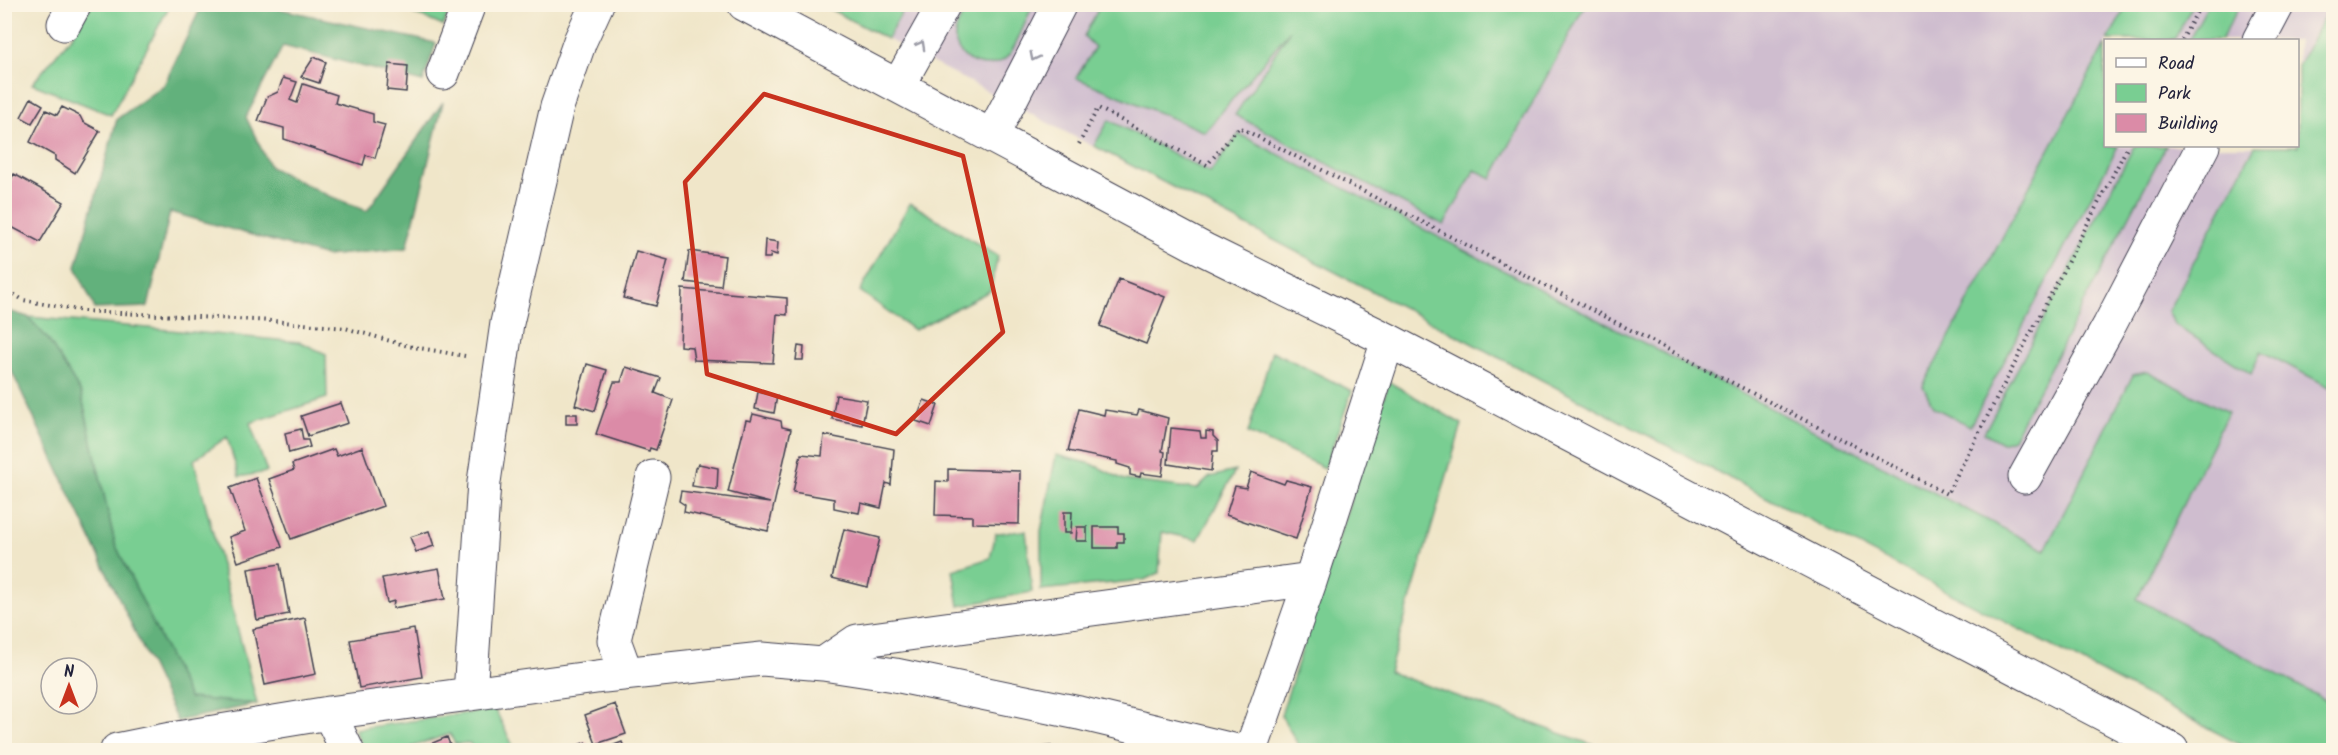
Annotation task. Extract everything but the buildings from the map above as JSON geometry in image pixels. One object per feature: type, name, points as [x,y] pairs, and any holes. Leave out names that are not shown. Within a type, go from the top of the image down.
[{"type":"street","points":[[444,73],[469,4]]},
{"type":"street","points":[[470,693],[484,482],[507,323],[557,107],[580,41],[597,4]]},
{"type":"street","points":[[744,4],[1205,250],[1388,340],[2172,750]]},
{"type":"street","points":[[898,86],[944,4]]},
{"type":"street","points":[[992,136],[1060,4]]},
{"type":"street","points":[[2260,39],[2278,4]]},
{"type":"street","points":[[2025,477],[2109,326],[2203,147]]},
{"type":"street","points":[[1251,750],[1311,579],[1388,340]]},
{"type":"street","points":[[626,673],[614,640],[653,477]]},
{"type":"street","points":[[823,664],[857,641],[1311,579]]},
{"type":"street","points":[[117,750],[329,713],[470,693],[626,673],[762,659],[823,664],[895,675],[1079,713],[1233,750]]},
{"type":"street","points":[[329,713],[347,750]]},
{"type":"path","points":[[2183,39],[2201,4]]},
{"type":"path","points":[[1077,149],[1098,108],[1207,165],[1239,127],[1947,494],[2127,147]]},
{"type":"path","points":[[4,288],[23,300],[83,311],[273,321],[345,328],[408,345],[501,363]]},
{"type":"highlighted area","points":[[764,94],[963,156],[1003,332],[896,434],[707,374],[685,182]]},
{"type":"shaded area","points":[[822,5],[2333,5],[2333,750],[2250,750]]},
{"type":"green space","points":[[969,4],[1033,5],[1019,38],[1009,55],[1002,61],[985,65],[977,63],[962,55],[957,48],[956,30]]},
{"type":"green space","points":[[1101,4],[1585,5],[1492,178],[1475,170],[1444,225],[1235,115],[1290,30],[1205,132],[1076,78],[1095,47],[1084,36]]},
{"type":"green space","points":[[2127,4],[2193,5],[2175,39],[2109,39]]},
{"type":"green space","points":[[91,5],[170,5],[111,115],[32,84],[72,36]]},
{"type":"green space","points":[[202,5],[282,5],[280,9],[436,43],[423,82],[283,46],[246,117],[270,167],[327,195],[367,211],[443,102],[407,248],[326,256],[170,212],[148,307],[95,309],[76,267],[117,119],[164,85]]},
{"type":"green space","points":[[394,5],[452,5],[443,26]]},
{"type":"green space","points":[[822,5],[906,5],[887,39]]},
{"type":"green space","points":[[2208,5],[2240,5],[2222,39],[2190,39]]},
{"type":"green space","points":[[2330,5],[2334,5],[2333,389],[2261,351],[2251,374],[2174,324],[2168,311],[2254,147],[2299,147],[2299,64]]},
{"type":"green space","points":[[2104,47],[2104,147],[2117,147],[1970,426],[1933,407],[1923,386]]},
{"type":"green space","points":[[1109,120],[1210,173],[1239,134],[2045,550],[2133,375],[2147,372],[2228,412],[2137,599],[2333,704],[2333,750],[2250,750],[1094,146]]},
{"type":"green space","points":[[2133,147],[2165,147],[2013,439],[2002,443],[1984,433]]},
{"type":"green space","points":[[910,203],[998,256],[990,291],[914,330],[860,291]]},
{"type":"green space","points":[[5,310],[28,317],[48,339],[81,393],[115,544],[189,698],[257,704],[177,721],[5,357]]},
{"type":"green space","points":[[28,317],[300,342],[326,354],[327,398],[250,423],[267,472],[239,477],[227,437],[194,460],[257,704],[189,699],[115,544],[81,393]]},
{"type":"green space","points":[[1272,351],[1352,391],[1325,468],[1248,433]]},
{"type":"green space","points":[[1389,382],[1462,424],[1389,672],[1607,750],[1310,750],[1300,748],[1281,715]]},
{"type":"green space","points":[[1056,455],[1092,464],[1124,480],[1197,489],[1210,477],[1235,471],[1198,540],[1162,532],[1159,573],[1144,580],[1041,590],[1041,531]]},
{"type":"green space","points":[[1026,531],[1032,592],[959,606],[953,570],[990,558],[996,533]]},
{"type":"green space","points":[[495,709],[515,750],[473,750],[470,743],[455,744],[450,734],[411,747],[412,750],[363,750],[355,729]]}]
